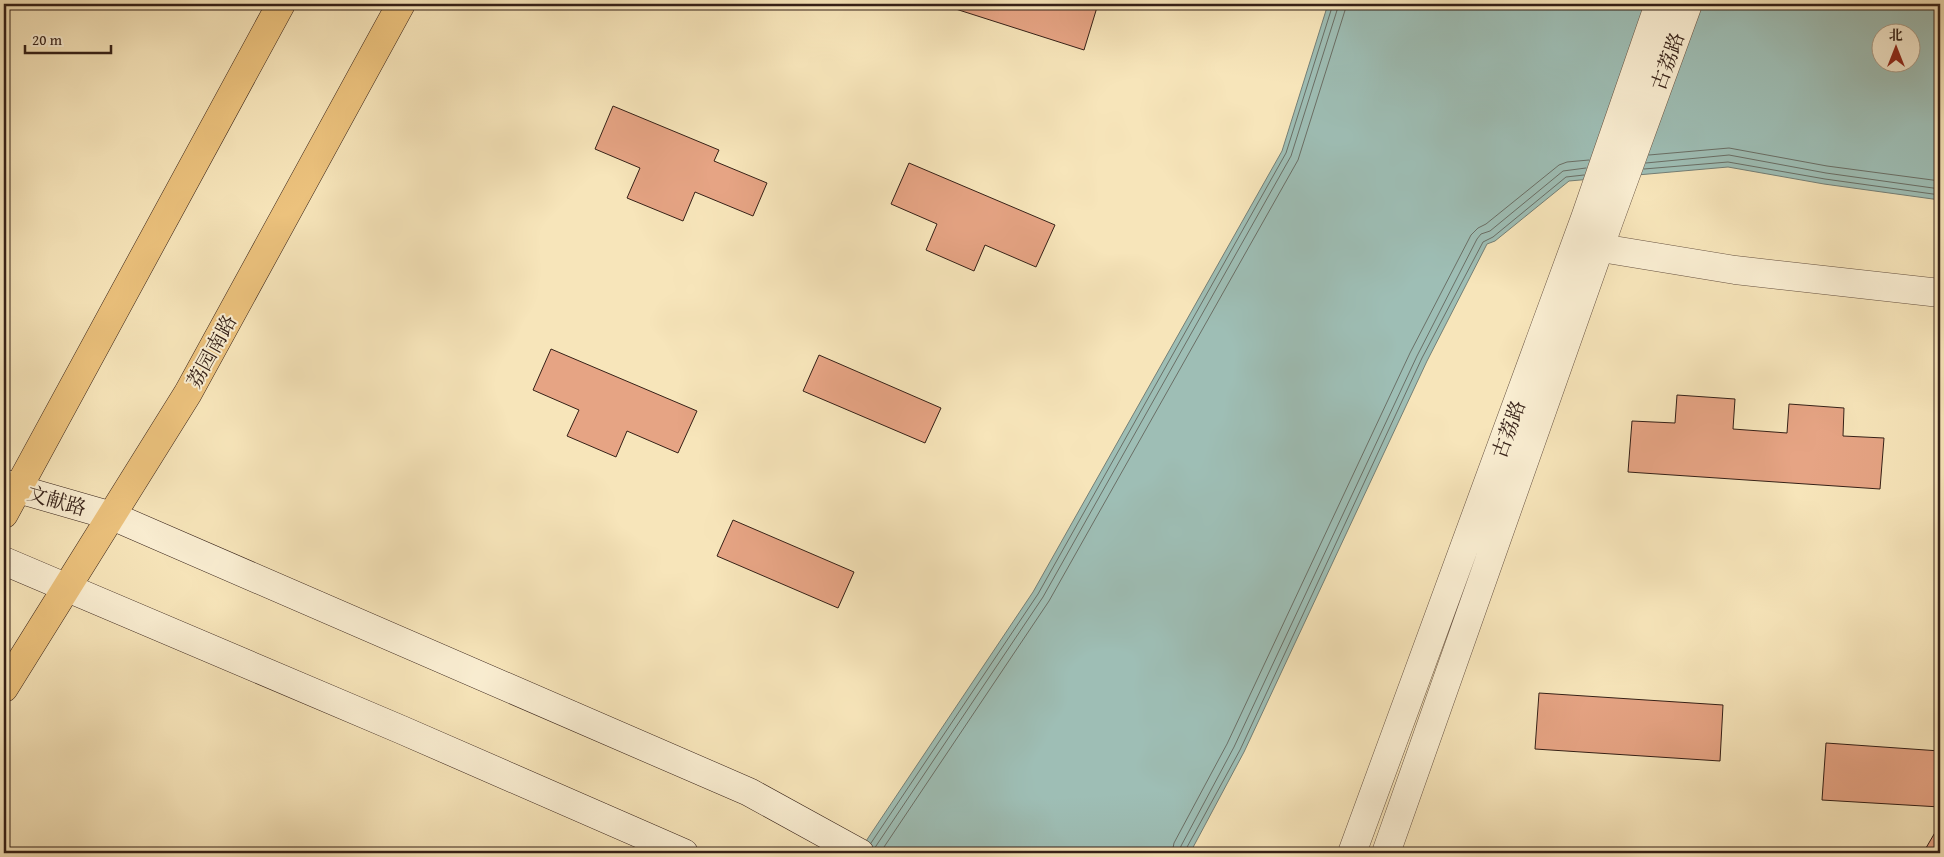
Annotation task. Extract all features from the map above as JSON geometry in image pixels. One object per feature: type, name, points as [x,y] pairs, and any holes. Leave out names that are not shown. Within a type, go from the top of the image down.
[{"type":"main road","points":[[4,514],[11,486],[281,4]]},
{"type":"main road","name":"荔园南路","points":[[4,688],[188,393],[401,4]]},
{"type":"street","name":"古荔路","points":[[1386,853],[1601,248],[1597,220],[1659,4]]},
{"type":"street","name":"古荔路","points":[[1352,853],[1597,220],[1688,4]]},
{"type":"street","points":[[1601,248],[1735,270],[1940,293]]},
{"type":"street","name":"文献路","points":[[11,486],[112,516],[749,792],[860,853]]},
{"type":"street","points":[[4,561],[402,730],[684,853]]},
{"type":"water","points":[[1328,4],[1940,4],[1940,200],[1824,184],[1728,167],[1569,181],[1495,241],[1487,244],[1427,361],[1244,752],[1190,853],[858,853],[1033,592],[1282,151]]},
{"type":"building","points":[[940,4],[1098,4],[1084,50]]},
{"type":"building","points":[[613,106],[719,150],[714,161],[767,183],[753,216],[695,192],[683,221],[627,198],[640,168],[595,149]]},
{"type":"building","points":[[909,163],[1055,225],[1036,267],[985,245],[974,271],[926,250],[937,224],[891,204]]},
{"type":"building","points":[[551,349],[697,411],[678,453],[627,431],[616,457],[567,436],[579,410],[533,390]]},
{"type":"building","points":[[819,355],[941,408],[925,443],[803,391]]},
{"type":"building","points":[[1677,395],[1735,399],[1733,429],[1787,433],[1789,404],[1844,408],[1843,436],[1884,438],[1880,489],[1628,472],[1632,421],[1675,423]]},
{"type":"building","points":[[733,520],[854,572],[838,608],[717,556]]},
{"type":"building","points":[[1539,693],[1723,705],[1720,761],[1535,749]]},
{"type":"building","points":[[1826,743],[1940,751],[1940,807],[1822,800]]},
{"type":"building","points":[[1940,824],[1940,853],[1923,853]]}]
